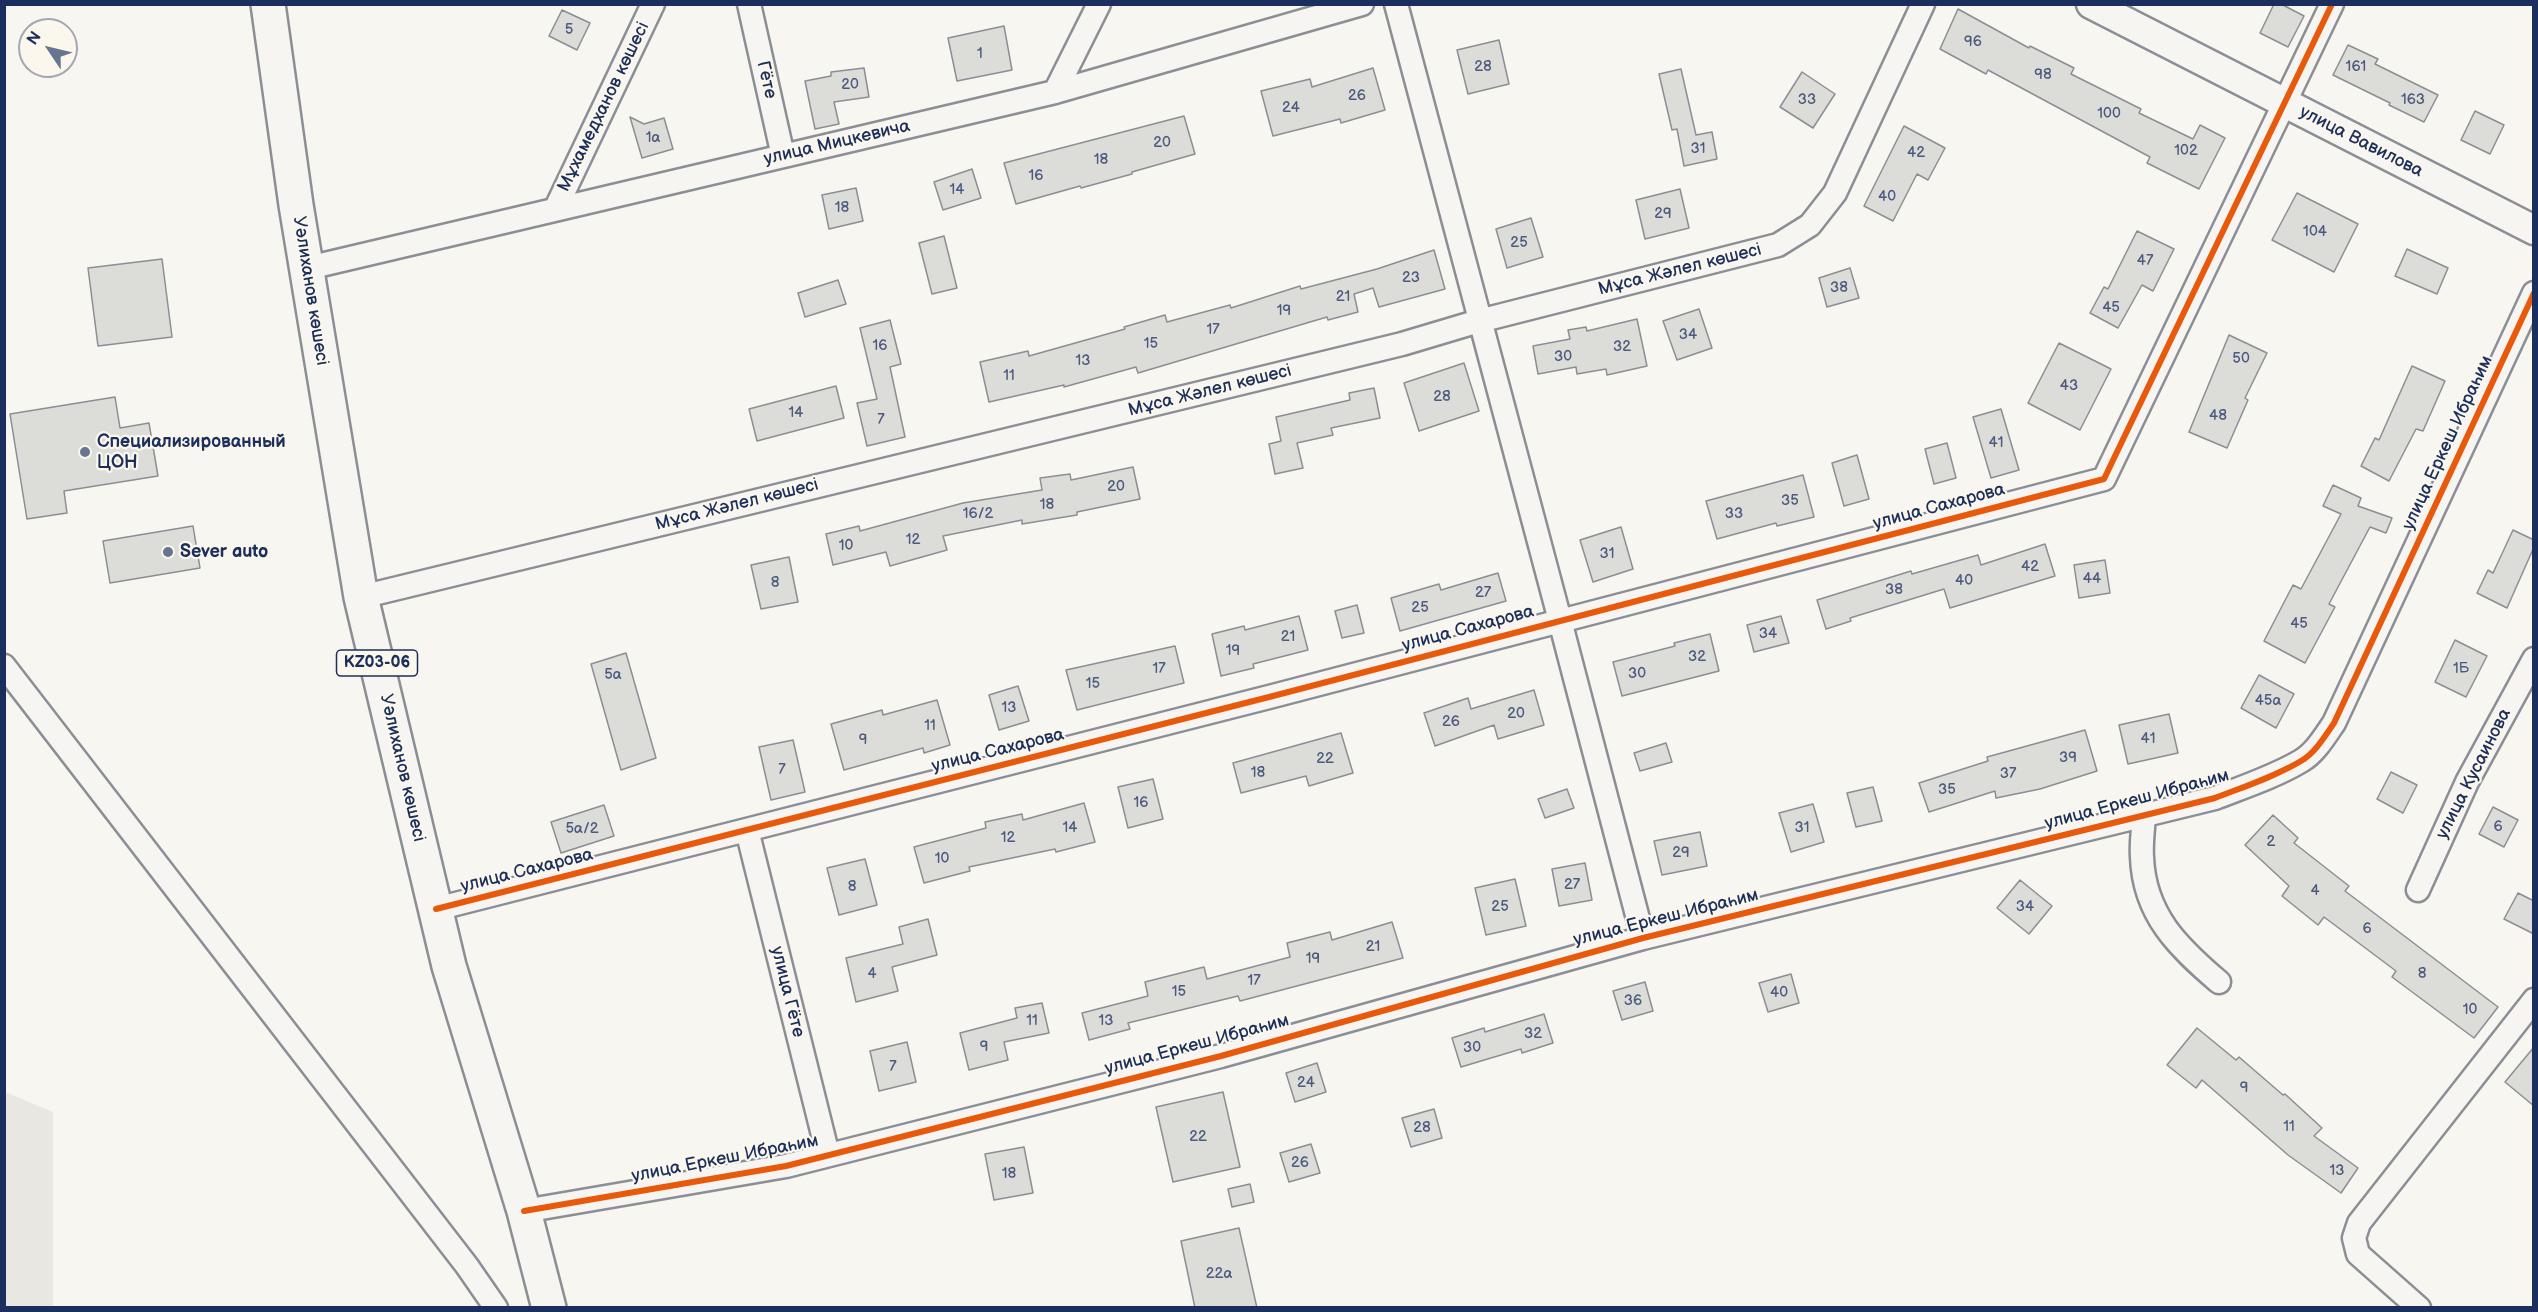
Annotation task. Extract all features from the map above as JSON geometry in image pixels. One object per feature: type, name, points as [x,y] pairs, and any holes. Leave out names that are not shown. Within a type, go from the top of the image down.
[{"type":"main road","name":"Уәлиханов көшесі","points":[[268,4],[296,205],[361,597],[449,966],[524,1211],[549,1308]]},
{"type":"street","name":"Мұхамедханов көшесі","points":[[555,210],[653,4]]},
{"type":"street","name":"Гёте","points":[[749,4],[783,156]]},
{"type":"street","points":[[1055,92],[1099,4]]},
{"type":"street","name":"улица Мицкевича","points":[[308,268],[1055,92],[1362,4]]},
{"type":"street","points":[[1396,4],[1479,321],[1561,620],[1643,938]]},
{"type":"street","name":"Мұса Жәлел көшесі","points":[[361,597],[1390,347],[1479,321],[1778,245],[1810,225],[1834,194],[1923,4]]},
{"type":"street","name":"улица Вавилова","points":[[2091,4],[2534,230]]},
{"type":"street","name":"улица Сахарова","points":[[436,909],[2104,479],[2332,4]]},
{"type":"street","name":"улица Еркеш Ибраһим","points":[[524,1211],[786,1166],[1221,1056],[1643,938],[2215,798],[2302,761],[2319,745],[2334,723],[2534,293]]},
{"type":"street","name":"улица Кусаинова","points":[[2418,890],[2467,782],[2534,659]]},
{"type":"street","points":[[4,666],[467,1266],[496,1308]]},
{"type":"street","points":[[2144,816],[2142,859],[2149,896],[2166,931],[2219,982]]},
{"type":"street","name":"улица Гёте","points":[[747,830],[828,1155]]},
{"type":"street","points":[[2419,1308],[2358,1254],[2354,1238],[2359,1223],[2534,1000]]},
{"type":"shaded area","points":[[5,1092],[53,1112],[53,1307],[5,1307]]},
{"type":"building","points":[[2274,4],[2281,4],[2304,16],[2288,47],[2260,33]]},
{"type":"building","points":[[1958,9],[2029,48],[2030,46],[2074,68],[2071,74],[2141,109],[2139,113],[2193,139],[2200,125],[2225,138],[2199,189],[2147,163],[2150,157],[1988,70],[1986,74],[1940,49]]},
{"type":"building","points":[[562,10],[590,23],[577,50],[549,36]]},
{"type":"building","points":[[1004,26],[1012,70],[957,81],[948,38]]},
{"type":"building","points":[[1499,40],[1509,84],[1468,94],[1457,50]]},
{"type":"building","points":[[2348,45],[2378,59],[2375,64],[2438,95],[2424,122],[2333,75]]},
{"type":"building","points":[[864,68],[869,97],[834,102],[839,124],[815,129],[805,81],[831,76],[831,72]]},
{"type":"building","points":[[1373,68],[1385,110],[1341,123],[1340,119],[1273,136],[1261,91],[1310,79],[1312,87]]},
{"type":"building","points":[[1681,69],[1696,135],[1712,132],[1717,159],[1684,166],[1677,129],[1672,130],[1659,74]]},
{"type":"building","points":[[1802,72],[1835,94],[1813,128],[1780,107]]},
{"type":"building","points":[[2475,111],[2504,125],[2490,154],[2461,140]]},
{"type":"building","points":[[1184,116],[1195,154],[1132,172],[1132,174],[1016,204],[1004,163]]},
{"type":"building","points":[[630,117],[644,124],[664,118],[673,149],[642,158]]},
{"type":"building","points":[[1904,126],[1945,148],[1928,180],[1917,174],[1893,221],[1864,206]]},
{"type":"building","points":[[972,169],[981,198],[943,210],[934,182]]},
{"type":"building","points":[[856,188],[863,221],[829,229],[822,195]]},
{"type":"building","points":[[1680,189],[1689,228],[1645,239],[1636,200]]},
{"type":"building","points":[[2297,193],[2358,224],[2334,272],[2272,240]]},
{"type":"building","points":[[1531,218],[1543,257],[1507,268],[1496,229]]},
{"type":"building","points":[[2137,231],[2174,249],[2153,291],[2142,285],[2118,328],[2090,313],[2104,287],[2108,289]]},
{"type":"building","points":[[944,236],[957,288],[932,294],[919,243]]},
{"type":"building","points":[[2407,249],[2448,268],[2437,294],[2395,276]]},
{"type":"building","points":[[1434,250],[1445,289],[1379,307],[1373,288],[1354,294],[1358,312],[1328,320],[1327,317],[1138,373],[1136,367],[1064,387],[1064,385],[989,402],[980,362],[1028,351],[1029,356],[1125,329],[1124,327],[1165,315],[1167,322],[1230,305],[1231,308],[1300,286],[1301,289],[1377,269]]},
{"type":"building","points":[[162,259],[172,337],[98,346],[88,268]]},
{"type":"building","points":[[1850,268],[1859,298],[1827,307],[1819,278]]},
{"type":"building","points":[[838,280],[846,304],[805,317],[798,293]]},
{"type":"building","points":[[1699,309],[1712,348],[1677,360],[1663,321]]},
{"type":"building","points":[[1637,319],[1647,366],[1607,375],[1606,369],[1577,374],[1576,367],[1538,374],[1533,346],[1570,339],[1568,330],[1586,327],[1587,331]]},
{"type":"building","points":[[890,320],[901,364],[890,367],[905,437],[867,446],[857,403],[877,399],[860,328]]},
{"type":"building","points":[[2229,335],[2267,353],[2245,398],[2248,400],[2227,448],[2189,432]]},
{"type":"building","points":[[2059,343],[2111,369],[2080,430],[2028,403]]},
{"type":"building","points":[[1464,363],[1479,411],[1419,431],[1404,383]]},
{"type":"building","points":[[2412,366],[2445,381],[2423,431],[2416,429],[2389,481],[2361,466],[2375,438],[2379,440]]},
{"type":"building","points":[[836,386],[844,418],[757,441],[749,409]]},
{"type":"building","points":[[1374,388],[1380,418],[1331,428],[1333,435],[1297,443],[1303,468],[1275,474],[1269,444],[1281,441],[1276,417],[1350,400],[1349,393]]},
{"type":"building","name":"Специализированный ЦОН","points":[[115,397],[120,428],[149,423],[158,476],[64,491],[67,513],[27,519],[10,414]]},
{"type":"building","points":[[2001,409],[2019,470],[1991,478],[1973,417]]},
{"type":"building","points":[[1947,443],[1956,478],[1934,484],[1925,449]]},
{"type":"building","points":[[1857,455],[1869,499],[1844,506],[1832,463]]},
{"type":"building","points":[[1133,467],[1140,499],[1077,512],[1077,515],[1022,524],[1022,520],[943,536],[947,550],[890,566],[886,552],[833,565],[826,534],[859,526],[860,531],[963,503],[1042,490],[1040,478],[1070,474],[1071,480]]},
{"type":"building","points":[[1803,475],[1814,517],[1777,526],[1776,523],[1717,539],[1706,501]]},
{"type":"building","points":[[2333,485],[2361,498],[2358,506],[2392,518],[2386,533],[2370,527],[2329,604],[2335,607],[2305,663],[2264,641],[2293,585],[2301,589],[2341,514],[2323,506]]},
{"type":"building","points":[[193,526],[200,568],[110,583],[103,541]]},
{"type":"building","points":[[1621,527],[1633,569],[1593,582],[1580,540]]},
{"type":"building","points":[[2513,530],[2534,540],[2534,547],[2507,608],[2477,593],[2488,570],[2493,573]]},
{"type":"building","points":[[2045,544],[2055,576],[1950,608],[1944,589],[1850,618],[1851,621],[1826,629],[1817,600],[1911,571],[1912,574],[1978,555],[1981,565]]},
{"type":"building","points":[[789,557],[798,602],[761,609],[751,565]]},
{"type":"building","points":[[2105,560],[2110,593],[2079,598],[2074,565]]},
{"type":"building","points":[[1498,573],[1506,601],[1400,631],[1391,598],[1439,584],[1441,590]]},
{"type":"building","points":[[1357,605],[1364,633],[1342,638],[1335,611]]},
{"type":"building","points":[[1299,616],[1308,650],[1253,664],[1254,668],[1221,676],[1212,634],[1244,626],[1245,630]]},
{"type":"building","points":[[1781,616],[1789,643],[1754,652],[1747,625]]},
{"type":"building","points":[[1710,634],[1719,671],[1622,696],[1613,662],[1675,646],[1674,643]]},
{"type":"building","points":[[2455,640],[2487,656],[2466,697],[2435,682]]},
{"type":"building","points":[[1175,646],[1184,683],[1077,710],[1066,670]]},
{"type":"building","points":[[626,653],[656,758],[621,770],[591,664]]},
{"type":"building","points":[[2259,675],[2294,694],[2276,728],[2241,708]]},
{"type":"building","points":[[1018,686],[1029,721],[999,730],[989,695]]},
{"type":"building","points":[[1534,690],[1544,725],[1498,739],[1494,725],[1435,746],[1424,713],[1468,698],[1471,709]]},
{"type":"building","points":[[937,700],[950,745],[924,753],[923,748],[844,770],[831,724],[882,710],[883,715]]},
{"type":"building","points":[[2169,714],[2178,753],[2128,764],[2119,725]]},
{"type":"building","points":[[2085,730],[2097,771],[2040,789],[1996,798],[1995,791],[1929,812],[1919,783],[1988,761],[1987,757]]},
{"type":"building","points":[[1341,733],[1353,773],[1309,786],[1306,776],[1241,793],[1233,763]]},
{"type":"building","points":[[793,740],[805,792],[771,800],[759,747]]},
{"type":"building","points":[[1666,743],[1672,762],[1640,771],[1634,753]]},
{"type":"building","points":[[2391,772],[2417,785],[2403,813],[2377,799]]},
{"type":"building","points":[[1153,779],[1163,819],[1128,828],[1118,787]]},
{"type":"building","points":[[1873,787],[1882,821],[1856,827],[1847,793]]},
{"type":"building","points":[[1567,789],[1574,808],[1545,818],[1538,799]]},
{"type":"building","points":[[1084,803],[1095,842],[1056,852],[1055,849],[969,867],[970,871],[924,883],[914,847],[986,828],[985,822],[1022,814],[1023,820]]},
{"type":"building","points":[[1813,804],[1824,842],[1791,852],[1779,813]]},
{"type":"building","points":[[604,805],[614,836],[561,853],[551,822]]},
{"type":"building","points":[[2493,807],[2518,820],[2504,847],[2479,834]]},
{"type":"building","points":[[2273,815],[2298,838],[2294,843],[2349,886],[2345,891],[2498,1007],[2474,1038],[2392,977],[2396,971],[2324,917],[2318,925],[2282,896],[2289,886],[2245,845]]},
{"type":"building","points":[[1700,832],[1707,866],[1662,875],[1654,841]]},
{"type":"building","points":[[865,859],[877,905],[839,915],[827,868]]},
{"type":"building","points":[[1585,863],[1592,900],[1559,906],[1552,869]]},
{"type":"building","points":[[1515,879],[1526,926],[1486,935],[1475,888]]},
{"type":"building","points":[[2020,880],[2052,906],[2029,934],[1997,908]]},
{"type":"building","points":[[2518,893],[2534,901],[2534,934],[2504,919]]},
{"type":"building","points":[[928,919],[937,955],[892,967],[898,991],[856,1002],[846,958],[903,944],[899,927]]},
{"type":"building","points":[[1392,922],[1403,958],[1240,1001],[1238,996],[1128,1023],[1130,1029],[1089,1040],[1082,1013],[1148,996],[1145,982],[1204,967],[1207,979],[1290,957],[1287,943],[1330,932],[1332,940]]},
{"type":"building","points":[[1791,974],[1799,1003],[1768,1012],[1759,983]]},
{"type":"building","points":[[1645,982],[1653,1011],[1622,1020],[1613,991]]},
{"type":"building","points":[[1042,1003],[1049,1033],[1004,1042],[1008,1060],[969,1070],[960,1033],[1017,1018],[1015,1008]]},
{"type":"building","points":[[1544,1014],[1553,1043],[1522,1053],[1521,1049],[1461,1067],[1452,1038],[1484,1028],[1485,1032]]},
{"type":"building","points":[[2197,1028],[2236,1060],[2239,1057],[2283,1095],[2285,1094],[2322,1128],[2314,1136],[2358,1168],[2341,1193],[2288,1155],[2202,1080],[2196,1088],[2167,1065]]},
{"type":"building","points":[[907,1042],[916,1082],[879,1091],[870,1051]]},
{"type":"building","points":[[2534,1047],[2534,1106],[2505,1082]]},
{"type":"building","points":[[1317,1063],[1326,1092],[1295,1102],[1286,1073]]},
{"type":"building","points":[[1223,1092],[1240,1167],[1173,1182],[1156,1107]]},
{"type":"building","points":[[1434,1109],[1442,1138],[1411,1147],[1402,1118]]},
{"type":"building","points":[[1311,1144],[1320,1173],[1289,1182],[1280,1153]]},
{"type":"building","points":[[1024,1147],[1033,1193],[994,1200],[985,1154]]},
{"type":"building","points":[[1250,1184],[1254,1202],[1232,1207],[1228,1189]]},
{"type":"building","points":[[1239,1228],[1257,1308],[1195,1308],[1181,1241]]},
{"type":"cycle path","points":[[436,909],[1273,696],[2104,479],[2332,4]]},
{"type":"cycle path","points":[[524,1211],[786,1166],[1221,1056],[1643,938],[2215,798],[2280,772],[2311,754],[2334,723],[2534,293]]},
{"type":"place","name":"Специализированный ЦОН","points":[[85,452]]},
{"type":"place","name":"Sever auto","points":[[168,552]]}]
